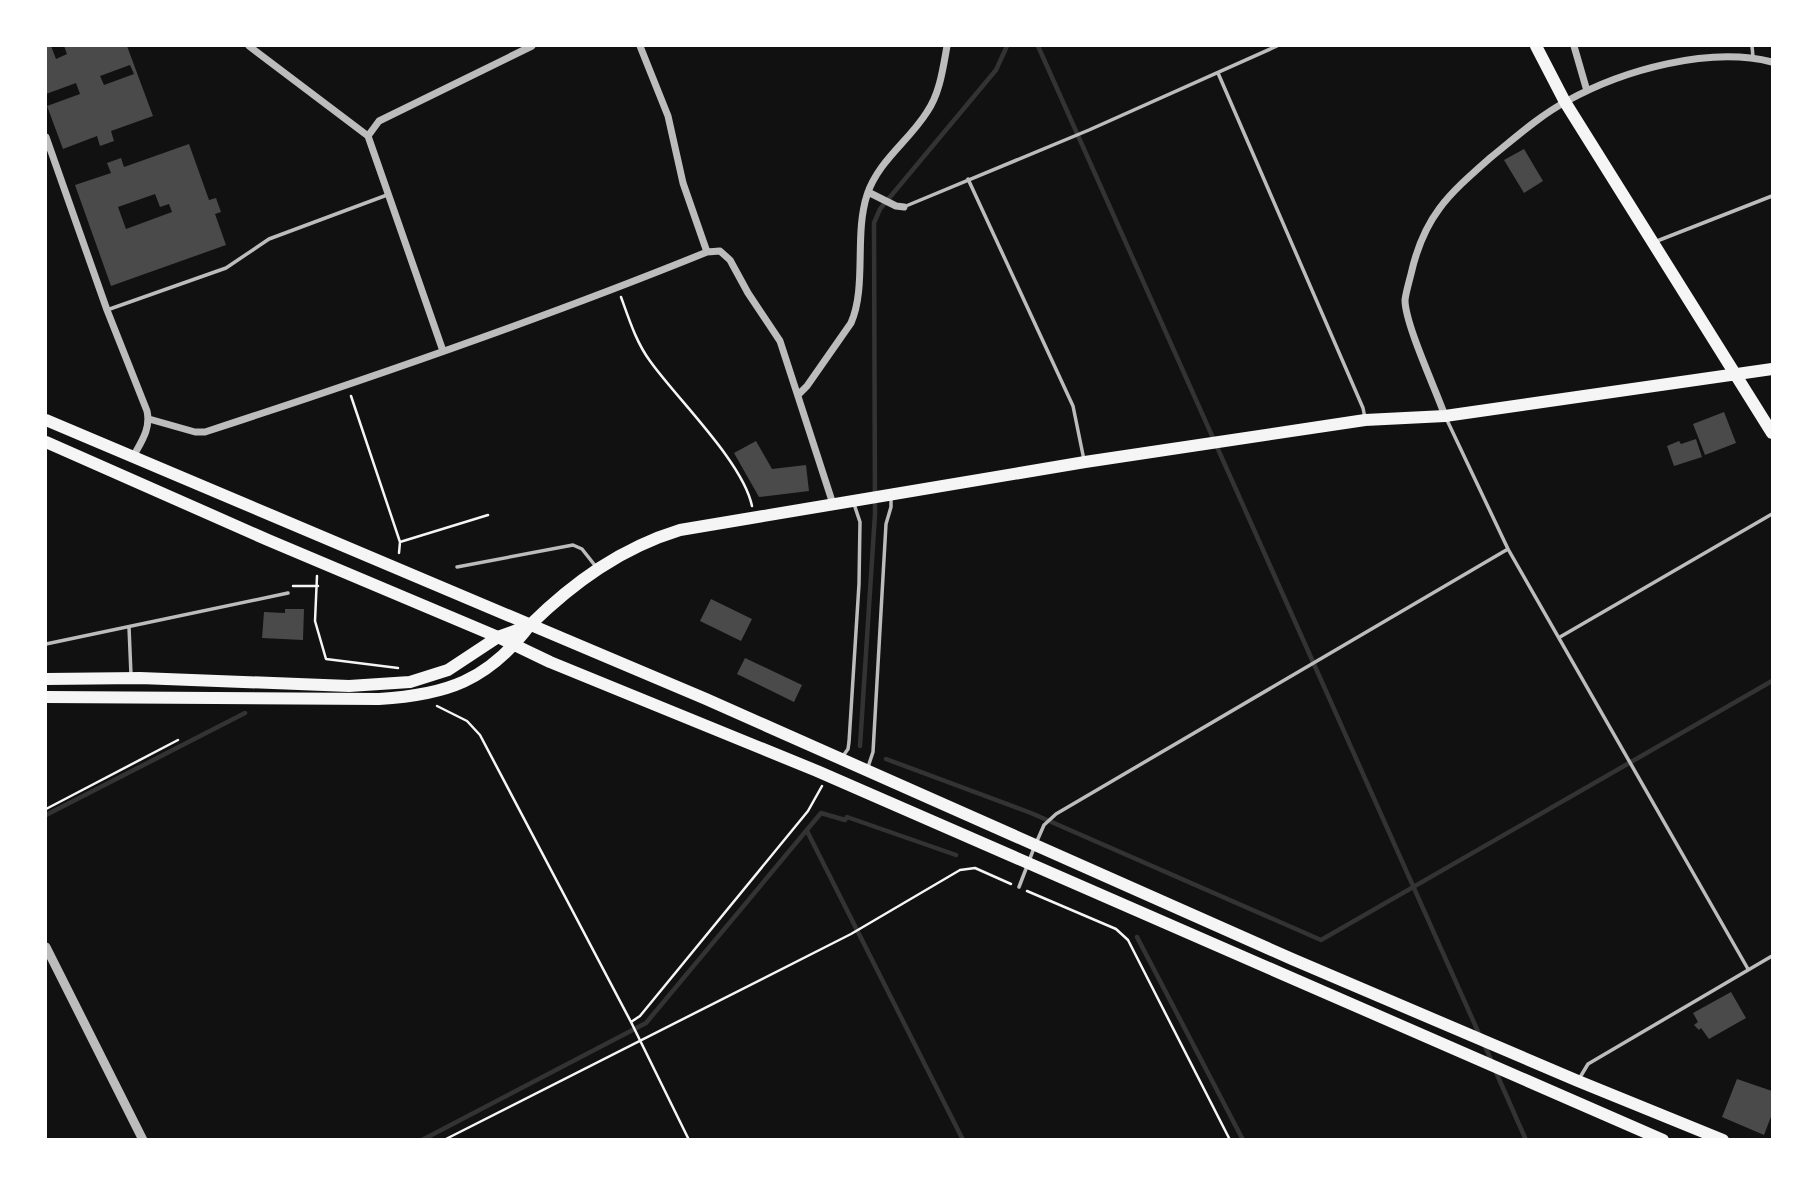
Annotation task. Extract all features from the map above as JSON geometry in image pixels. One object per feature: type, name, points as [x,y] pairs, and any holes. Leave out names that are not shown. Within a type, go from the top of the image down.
[{"type":"main road","points":[[1536,46],[1565,102],[1773,433]]},
{"type":"main road","points":[[46,696],[379,699],[426,695],[473,677],[494,664],[515,645],[530,625],[597,568],[632,548],[680,530],[1084,462],[1365,420],[1445,416],[1773,369]]},
{"type":"main road","points":[[46,420],[706,699],[1292,959],[1578,1081],[1723,1139]]},
{"type":"main road","points":[[46,442],[717,732],[828,776],[1663,1139]]},
{"type":"main road","points":[[46,679],[131,678],[349,686],[411,682],[448,670],[498,637],[530,625]]},
{"type":"street","points":[[249,46],[368,135],[443,351]]},
{"type":"street","points":[[368,135],[379,121],[532,46]]},
{"type":"street","points":[[640,46],[668,116],[683,183],[706,252]]},
{"type":"street","points":[[799,394],[855,315],[862,215],[868,192],[876,176],[926,114],[939,85],[947,46]]},
{"type":"street","points":[[1574,46],[1587,91]]},
{"type":"street","points":[[1445,416],[1410,321],[1405,300],[1424,232],[1448,195],[1525,129],[1565,102],[1587,91],[1625,76],[1675,62],[1753,57],[1773,62]]},
{"type":"street","points":[[46,137],[149,419],[146,432],[133,457]]},
{"type":"street","points":[[868,192],[900,206]]},
{"type":"street","points":[[149,419],[195,432],[205,432],[347,386],[618,288],[706,252],[720,251],[730,260],[780,341],[834,504]]},
{"type":"street","points":[[46,947],[143,1139]]},
{"type":"lane","points":[[900,206],[1089,130],[1277,46]]},
{"type":"lane","points":[[1752,46],[1753,57]]},
{"type":"lane","points":[[1218,73],[1365,420]]},
{"type":"lane","points":[[46,165],[54,162]]},
{"type":"lane","points":[[968,179],[1073,406],[1084,462]]},
{"type":"lane","points":[[107,310],[226,268],[269,239],[389,194]]},
{"type":"lane","points":[[1653,242],[1773,196]]},
{"type":"lane","points":[[1445,416],[1508,549],[1748,969]]},
{"type":"lane","points":[[867,769],[873,752],[886,524],[891,507],[889,495]]},
{"type":"lane","points":[[842,758],[849,742],[859,584],[859,500]]},
{"type":"lane","points":[[1560,637],[1773,514]]},
{"type":"lane","points":[[457,567],[573,545],[582,549],[597,568]]},
{"type":"lane","points":[[1019,887],[1044,825],[1056,814],[1508,549]]},
{"type":"lane","points":[[46,644],[288,593]]},
{"type":"lane","points":[[128,627],[131,678]]},
{"type":"lane","points":[[1578,1081],[1588,1064],[1773,956]]},
{"type":"path","points":[[618,288],[643,352],[729,461],[750,498],[753,516]]},
{"type":"path","points":[[347,386],[400,542],[399,553]]},
{"type":"path","points":[[400,542],[488,515]]},
{"type":"path","points":[[317,576],[315,621],[326,659],[401,668]]},
{"type":"path","points":[[293,586],[318,586]]},
{"type":"path","points":[[426,695],[432,703],[467,722],[480,735],[631,1022],[689,1139]]},
{"type":"path","points":[[46,808],[178,740]]},
{"type":"path","points":[[631,1022],[640,1016],[808,811],[828,776]]},
{"type":"path","points":[[444,1139],[851,934],[960,870],[975,869],[1115,929],[1128,940],[1230,1139]]},
{"type":"building","points":[[46,46],[51,46],[56,59],[67,54],[64,46],[127,46],[153,116],[111,131],[114,141],[100,146],[97,136],[63,149],[47,106],[80,94],[76,83],[46,94]],"holes":[[[130,65],[134,74],[104,85],[100,76]]]},
{"type":"building","points":[[189,144],[209,200],[216,198],[221,212],[215,214],[226,245],[111,286],[75,185],[111,173],[107,163],[121,158],[124,167]],"holes":[[[155,194],[160,207],[169,204],[172,212],[126,229],[118,207]]]},
{"type":"building","points":[[1524,149],[1543,181],[1524,193],[1504,160]]},
{"type":"building","points":[[1724,412],[1736,443],[1705,455],[1693,424]]},
{"type":"building","points":[[1696,439],[1702,457],[1674,466],[1667,446]]},
{"type":"building","points":[[756,441],[772,469],[806,465],[809,491],[759,497],[734,453]]},
{"type":"building","points":[[711,599],[752,619],[741,641],[700,621]]},
{"type":"building","points":[[285,609],[304,609],[303,640],[262,638],[264,612],[285,613]]},
{"type":"building","points":[[745,658],[802,685],[794,702],[737,674]]},
{"type":"building","points":[[1731,992],[1746,1018],[1709,1039],[1701,1028],[1699,1030],[1694,1025],[1698,1022],[1693,1013]]},
{"type":"building","points":[[1737,1079],[1772,1091],[1772,1114],[1764,1135],[1722,1117]]},
{"type":"waterway","points":[[860,746],[875,514],[874,223],[880,209],[996,70],[1007,46]]},
{"type":"waterway","points":[[1038,46],[1480,1036]]},
{"type":"waterway","points":[[886,759],[1031,813],[1321,940],[1772,681]]},
{"type":"waterway","points":[[46,815],[245,713]]},
{"type":"waterway","points":[[422,1140],[646,1023],[821,813],[845,820],[847,817],[956,855]]},
{"type":"waterway","points":[[807,831],[963,1140]]},
{"type":"waterway","points":[[1137,937],[1243,1140]]},
{"type":"waterway","points":[[1484,1044],[1492,1062]]},
{"type":"waterway","points":[[1495,1070],[1526,1140]]}]
